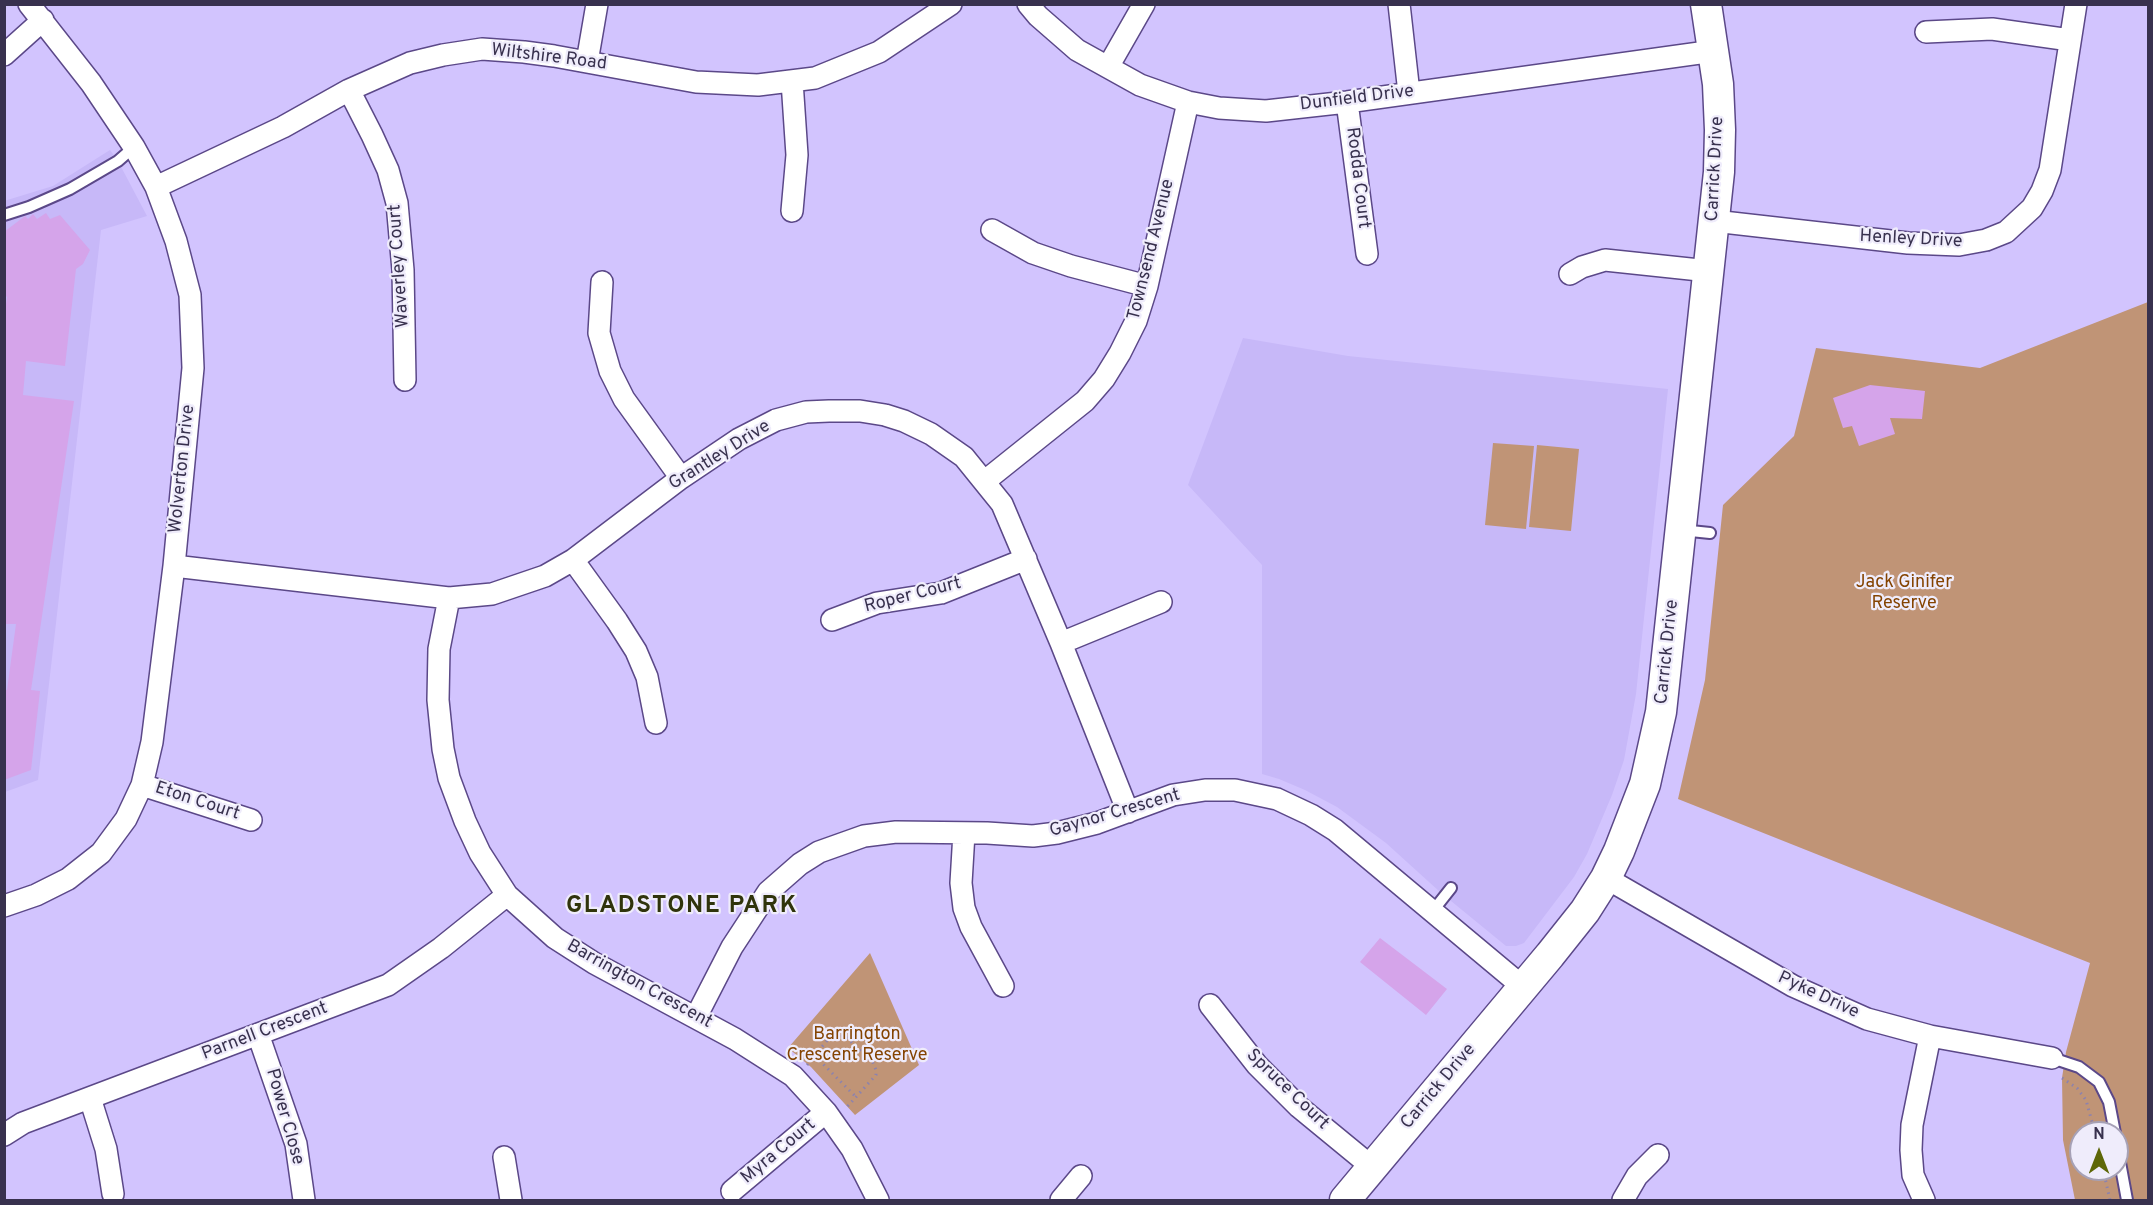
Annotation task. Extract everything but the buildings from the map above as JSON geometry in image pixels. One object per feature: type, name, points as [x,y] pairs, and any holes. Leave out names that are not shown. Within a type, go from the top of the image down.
[{"type":"street","points":[[586,62],[597,4]]},
{"type":"street","name":"Wiltshire Road","points":[[156,187],[283,127],[349,90],[410,63],[443,55],[482,49],[524,52],[696,82],[758,85],[815,78],[879,52],[951,4]]},
{"type":"street","name":"Dunfield Drive","points":[[1029,4],[1038,16],[1077,50],[1140,85],[1188,102],[1219,108],[1266,111],[1347,102],[1714,51]]},
{"type":"street","points":[[1108,67],[1144,4]]},
{"type":"street","points":[[1399,4],[1409,93]]},
{"type":"street","name":"Carrick Drive","points":[[1345,1200],[1584,911],[1606,878],[1646,784],[1661,712],[1714,221],[1720,130],[1714,51],[1706,4]]},
{"type":"street","name":"Henley Drive","points":[[1714,221],[1908,243],[1959,245],[1986,240],[2006,232],[2032,208],[2050,170],[2076,4]]},
{"type":"street","points":[[4,55],[36,12]]},
{"type":"street","name":"Wolverton Drive","points":[[4,906],[36,895],[68,879],[101,853],[126,819],[142,785],[152,742],[174,566],[193,358],[190,295],[176,241],[156,187],[134,147],[91,83],[36,12]]},
{"type":"street","points":[[1926,32],[1992,29],[2070,40]]},
{"type":"street","points":[[792,81],[797,155],[792,211]]},
{"type":"street","name":"Waverley Court","points":[[349,90],[384,162],[397,203],[403,270],[405,380]]},
{"type":"street","name":"Townsend Avenue","points":[[985,481],[1085,400],[1104,379],[1136,321],[1147,285],[1188,102]]},
{"type":"street","name":"Rodda Court","points":[[1347,102],[1367,254]]},
{"type":"street","points":[[992,230],[1033,253],[1071,266],[1147,285]]},
{"type":"street","points":[[1570,274],[1582,267],[1605,260],[1709,271]]},
{"type":"street","points":[[602,282],[599,333],[610,371],[624,399],[681,478]]},
{"type":"street","name":"Grantley Drive","points":[[174,566],[449,598],[492,594],[545,576],[573,560],[681,478],[739,439],[776,420],[806,412],[860,411],[885,415],[932,434],[964,457],[1002,504],[1061,643],[1128,812]]},
{"type":"street","name":"Roper Court","points":[[832,620],[877,603],[941,593],[1026,559]]},
{"type":"street","points":[[573,560],[618,621],[636,651],[647,677],[656,723]]},
{"type":"street","name":"Barrington Crescent","points":[[449,598],[439,659],[438,700],[443,749],[449,778],[465,821],[480,854],[507,895],[555,938],[594,963],[735,1039],[793,1076],[836,1110],[852,1149],[878,1200]]},
{"type":"street","points":[[1061,643],[1161,602]]},
{"type":"street","name":"Eton Court","points":[[142,785],[251,820]]},
{"type":"street","name":"Gaynor Crescent","points":[[696,1017],[732,947],[768,892],[800,864],[827,849],[864,836],[896,832],[1033,836],[1057,833],[1097,823],[1173,795],[1206,790],[1236,790],[1277,799],[1311,815],[1335,830],[1523,987]]},
{"type":"street","points":[[964,833],[961,883],[964,908],[971,927],[1003,986]]},
{"type":"street","name":"Pyke Drive","points":[[1606,878],[1794,986],[1867,1019],[1930,1036],[2052,1058]]},
{"type":"street","name":"Parnell Crescent","points":[[4,1135],[23,1123],[388,985],[441,948],[507,895]]},
{"type":"street","name":"Spruce Court","points":[[1210,1005],[1257,1065],[1299,1107],[1372,1167]]},
{"type":"street","name":"Power Close","points":[[258,1034],[296,1144],[304,1200]]},
{"type":"street","points":[[1924,1200],[1913,1174],[1911,1150],[1912,1125],[1930,1036]]},
{"type":"street","points":[[90,1098],[106,1149],[113,1194]]},
{"type":"street","name":"Myra Court","points":[[732,1191],[836,1110]]},
{"type":"street","points":[[1623,1200],[1636,1176],[1658,1155]]},
{"type":"street","points":[[504,1157],[511,1200]]},
{"type":"street","points":[[1061,1200],[1081,1176]]},
{"type":"lane","points":[[4,215],[70,189],[118,161],[134,147]]},
{"type":"lane","points":[[1681,530],[1710,533]]},
{"type":"lane","points":[[1432,912],[1451,888]]},
{"type":"lane","points":[[2052,1058],[2079,1067],[2099,1082],[2109,1102],[2113,1121]]},
{"type":"lane","points":[[2123,1181],[2127,1200]]},
{"type":"path","points":[[806,1066],[830,1037],[835,1035],[842,1035],[873,1063],[876,1072],[874,1077],[856,1097],[836,1110]]},
{"type":"path","points":[[815,1056],[856,1097]]},
{"type":"path","points":[[2052,1058],[2049,1077],[2062,1078],[2077,1088],[2086,1100],[2092,1121]]},
{"type":"path","points":[[2106,1181],[2110,1200]]},
{"type":"shaded area","points":[[110,150],[147,216],[101,230],[38,780],[5,792],[4,201],[53,186]]},
{"type":"shaded area","points":[[1243,338],[1348,356],[1668,389],[1636,694],[1624,760],[1587,854],[1574,877],[1524,943],[1506,946],[1440,892],[1386,843],[1337,807],[1305,790],[1262,774],[1262,565],[1188,485]]},
{"type":"green space","name":"Jack Ginifer Reserve","points":[[2148,302],[2148,1200],[2075,1200],[2071,1181],[2129,1181],[2129,1121],[2069,1121],[2069,1170],[2063,1140],[2062,1078],[2066,1052],[2090,963],[1678,799],[1705,680],[1723,505],[1794,436],[1816,348],[1980,368]]},
{"type":"green space","points":[[1493,443],[1534,446],[1526,529],[1485,525]]},
{"type":"green space","points":[[1537,445],[1579,449],[1571,531],[1529,527]]},
{"type":"green space","name":"Barrington Crescent Reserve","points":[[870,953],[919,1065],[855,1115],[811,1067],[788,1048]]},
{"type":"district","name":"GLADSTONE PARK","points":[[682,907]]}]
